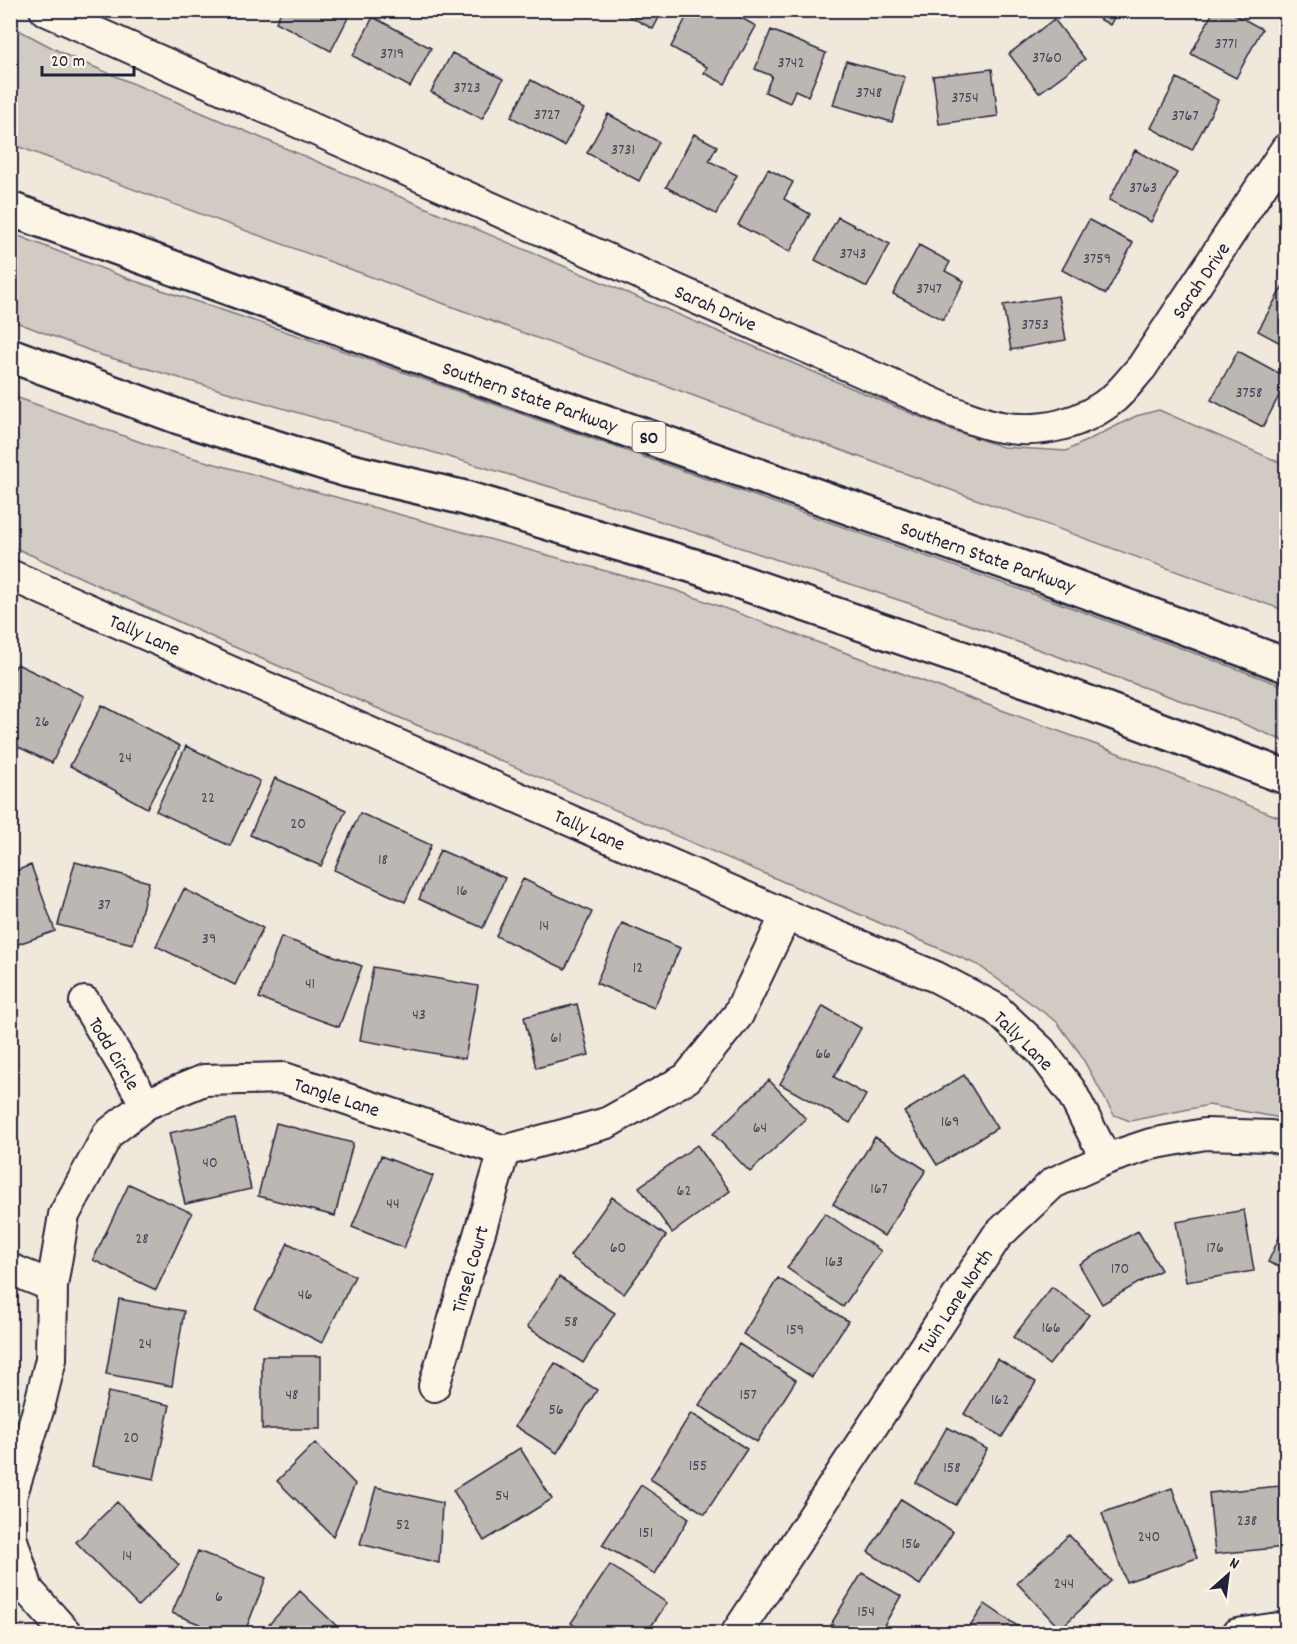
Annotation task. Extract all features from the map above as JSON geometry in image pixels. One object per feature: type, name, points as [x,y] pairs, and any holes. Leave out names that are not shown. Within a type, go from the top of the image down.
[{"type":"highway","name":"Southern State Parkway","points":[[10,209],[451,368],[1048,577],[1287,666]]},
{"type":"highway","points":[[10,355],[179,417],[347,470],[465,498],[694,566],[1046,687],[1287,777]]},
{"type":"street","name":"Sarah Drive","points":[[45,10],[85,18],[948,410],[1000,427],[1036,430],[1073,422],[1095,411],[1115,397],[1142,367],[1287,149]]},
{"type":"street","name":"Tally Lane","points":[[10,575],[786,915],[936,977],[995,1008],[1041,1051],[1071,1091],[1106,1159]]},
{"type":"street","points":[[504,1151],[607,1123],[687,1078],[738,1015],[786,915]]},
{"type":"street","name":"Todd Circle","points":[[85,1002],[146,1104]]},
{"type":"street","name":"Tangle Lane","points":[[67,1634],[27,1590],[11,1537],[11,1497],[39,1407],[51,1359],[52,1286],[64,1215],[108,1134],[146,1104],[204,1080],[284,1078],[504,1151]]},
{"type":"street","name":"Twin Lane North","points":[[736,1634],[997,1236],[1053,1183],[1106,1159],[1151,1144],[1205,1134],[1271,1136],[1287,1140]]},
{"type":"street","name":"Tinsel Court","points":[[434,1386],[504,1151]]},
{"type":"street","points":[[10,1269],[52,1286]]},
{"type":"street","points":[[1237,1634],[1287,1628]]},
{"type":"shaded area","points":[[11,26],[68,56],[946,428],[1003,447],[1066,451],[1136,416],[1159,410],[1286,465],[1286,611],[854,455],[11,144]]},
{"type":"shaded area","points":[[11,233],[129,279],[326,345],[1059,603],[1286,687],[1286,742],[1232,719],[923,608],[602,502],[101,355],[11,320]]},
{"type":"shaded area","points":[[10,395],[157,448],[675,590],[1105,748],[1286,820],[1286,1119],[1209,1105],[1130,1121],[1114,1115],[1079,1052],[1057,1022],[978,965],[232,646],[11,546]]},
{"type":"building","points":[[282,10],[352,10],[331,51],[276,22]]},
{"type":"building","points":[[618,10],[663,10],[653,29]]},
{"type":"building","points":[[690,10],[727,10],[756,26],[725,84],[704,73],[707,67],[671,47]]},
{"type":"building","points":[[1084,10],[1118,10],[1110,25]]},
{"type":"building","points":[[1214,10],[1227,10],[1262,29],[1236,78],[1191,54]]},
{"type":"building","points":[[373,17],[431,48],[410,87],[353,56]]},
{"type":"building","points":[[1054,19],[1085,59],[1039,93],[1009,54]]},
{"type":"building","points":[[771,30],[826,53],[808,96],[795,90],[790,103],[765,92],[772,76],[755,69]]},
{"type":"building","points":[[452,53],[503,79],[482,119],[431,92]]},
{"type":"building","points":[[846,61],[905,77],[892,122],[833,105]]},
{"type":"building","points":[[992,69],[998,116],[939,124],[933,76]]},
{"type":"building","points":[[1177,78],[1218,100],[1192,150],[1151,128]]},
{"type":"building","points":[[531,80],[584,109],[564,146],[511,117]]},
{"type":"building","points":[[608,114],[659,142],[639,181],[587,153]]},
{"type":"building","points":[[694,134],[717,146],[709,161],[737,175],[716,214],[666,187]]},
{"type":"building","points":[[1135,150],[1177,173],[1151,222],[1109,200]]},
{"type":"building","points":[[768,169],[793,182],[784,199],[810,214],[790,252],[738,225]]},
{"type":"building","points":[[838,217],[890,244],[867,287],[815,260]]},
{"type":"building","points":[[1089,220],[1133,243],[1106,294],[1062,270]]},
{"type":"building","points":[[919,245],[950,262],[945,271],[964,281],[943,320],[893,294]]},
{"type":"building","points":[[1286,283],[1286,346],[1258,331]]},
{"type":"building","points":[[1058,296],[1066,340],[1011,350],[1003,305]]},
{"type":"building","points":[[1238,351],[1286,377],[1286,382],[1263,427],[1211,400]]},
{"type":"building","points":[[17,664],[84,696],[52,763],[10,743],[10,677]]},
{"type":"building","points":[[102,705],[180,746],[147,808],[70,766]]},
{"type":"building","points":[[186,746],[260,781],[230,846],[156,811]]},
{"type":"building","points":[[275,778],[346,810],[321,866],[250,835]]},
{"type":"building","points":[[360,813],[431,845],[405,902],[334,870]]},
{"type":"building","points":[[440,850],[505,878],[483,928],[419,899]]},
{"type":"building","points":[[75,862],[149,882],[133,944],[58,925]]},
{"type":"building","points":[[31,865],[55,931],[10,947],[10,873]]},
{"type":"building","points":[[523,879],[592,912],[565,969],[496,936]]},
{"type":"building","points":[[184,889],[263,928],[235,985],[156,946]]},
{"type":"building","points":[[622,923],[680,948],[654,1008],[596,983]]},
{"type":"building","points":[[281,937],[362,966],[339,1027],[259,998]]},
{"type":"building","points":[[373,967],[478,986],[465,1059],[360,1040]]},
{"type":"building","points":[[577,1004],[589,1055],[536,1068],[524,1017]]},
{"type":"building","points":[[823,1006],[861,1028],[834,1077],[866,1095],[850,1123],[780,1084]]},
{"type":"building","points":[[964,1075],[997,1128],[937,1165],[904,1112]]},
{"type":"building","points":[[769,1080],[806,1119],[750,1172],[713,1134]]},
{"type":"building","points":[[235,1119],[251,1189],[185,1204],[169,1133]]},
{"type":"building","points":[[276,1123],[353,1143],[335,1216],[258,1196]]},
{"type":"building","points":[[875,1137],[926,1170],[884,1236],[833,1204]]},
{"type":"building","points":[[697,1145],[730,1191],[672,1233],[639,1187]]},
{"type":"building","points":[[381,1156],[433,1176],[404,1248],[352,1227]]},
{"type":"building","points":[[129,1184],[192,1213],[156,1290],[93,1260]]},
{"type":"building","points":[[612,1197],[666,1236],[624,1294],[570,1256]]},
{"type":"building","points":[[1244,1210],[1254,1271],[1186,1282],[1176,1222]]},
{"type":"building","points":[[825,1213],[881,1251],[843,1307],[787,1268]]},
{"type":"building","points":[[1286,1223],[1286,1270],[1268,1262]]},
{"type":"building","points":[[1138,1231],[1161,1270],[1102,1304],[1079,1264]]},
{"type":"building","points":[[288,1243],[355,1276],[322,1343],[255,1309]]},
{"type":"building","points":[[559,1277],[615,1313],[583,1363],[527,1327]]},
{"type":"building","points":[[778,1278],[848,1321],[812,1377],[743,1334]]},
{"type":"building","points":[[1052,1287],[1089,1315],[1049,1365],[1013,1337]]},
{"type":"building","points":[[119,1299],[184,1311],[172,1386],[106,1374]]},
{"type":"building","points":[[739,1344],[796,1380],[757,1442],[699,1405]]},
{"type":"building","points":[[262,1356],[321,1356],[321,1429],[262,1429]]},
{"type":"building","points":[[997,1359],[1036,1382],[1002,1437],[964,1414]]},
{"type":"building","points":[[555,1363],[597,1390],[557,1453],[515,1426]]},
{"type":"building","points":[[108,1392],[170,1405],[154,1479],[92,1466]]},
{"type":"building","points":[[691,1413],[747,1449],[705,1514],[650,1479]]},
{"type":"building","points":[[947,1427],[987,1449],[956,1505],[916,1483]]},
{"type":"building","points":[[315,1443],[355,1484],[333,1536],[277,1481]]},
{"type":"building","points":[[520,1448],[552,1499],[484,1541],[453,1490]]},
{"type":"building","points":[[641,1485],[689,1518],[655,1574],[602,1545]]},
{"type":"building","points":[[1280,1486],[1286,1547],[1215,1554],[1209,1493]]},
{"type":"building","points":[[376,1487],[442,1503],[439,1563],[360,1544]]},
{"type":"building","points":[[1172,1488],[1197,1558],[1126,1582],[1102,1513]]},
{"type":"building","points":[[901,1499],[953,1532],[920,1585],[868,1552]]},
{"type":"building","points":[[117,1502],[179,1565],[138,1606],[76,1542]]},
{"type":"building","points":[[1069,1535],[1111,1581],[1060,1629],[1017,1583]]},
{"type":"building","points":[[198,1551],[266,1578],[244,1634],[224,1634],[172,1613]]},
{"type":"building","points":[[610,1565],[667,1603],[646,1634],[586,1634],[571,1623]]},
{"type":"building","points":[[862,1573],[901,1596],[879,1634],[847,1634],[831,1624]]},
{"type":"building","points":[[300,1591],[345,1634],[260,1634]]},
{"type":"building","points":[[985,1604],[1029,1634],[965,1634]]}]
